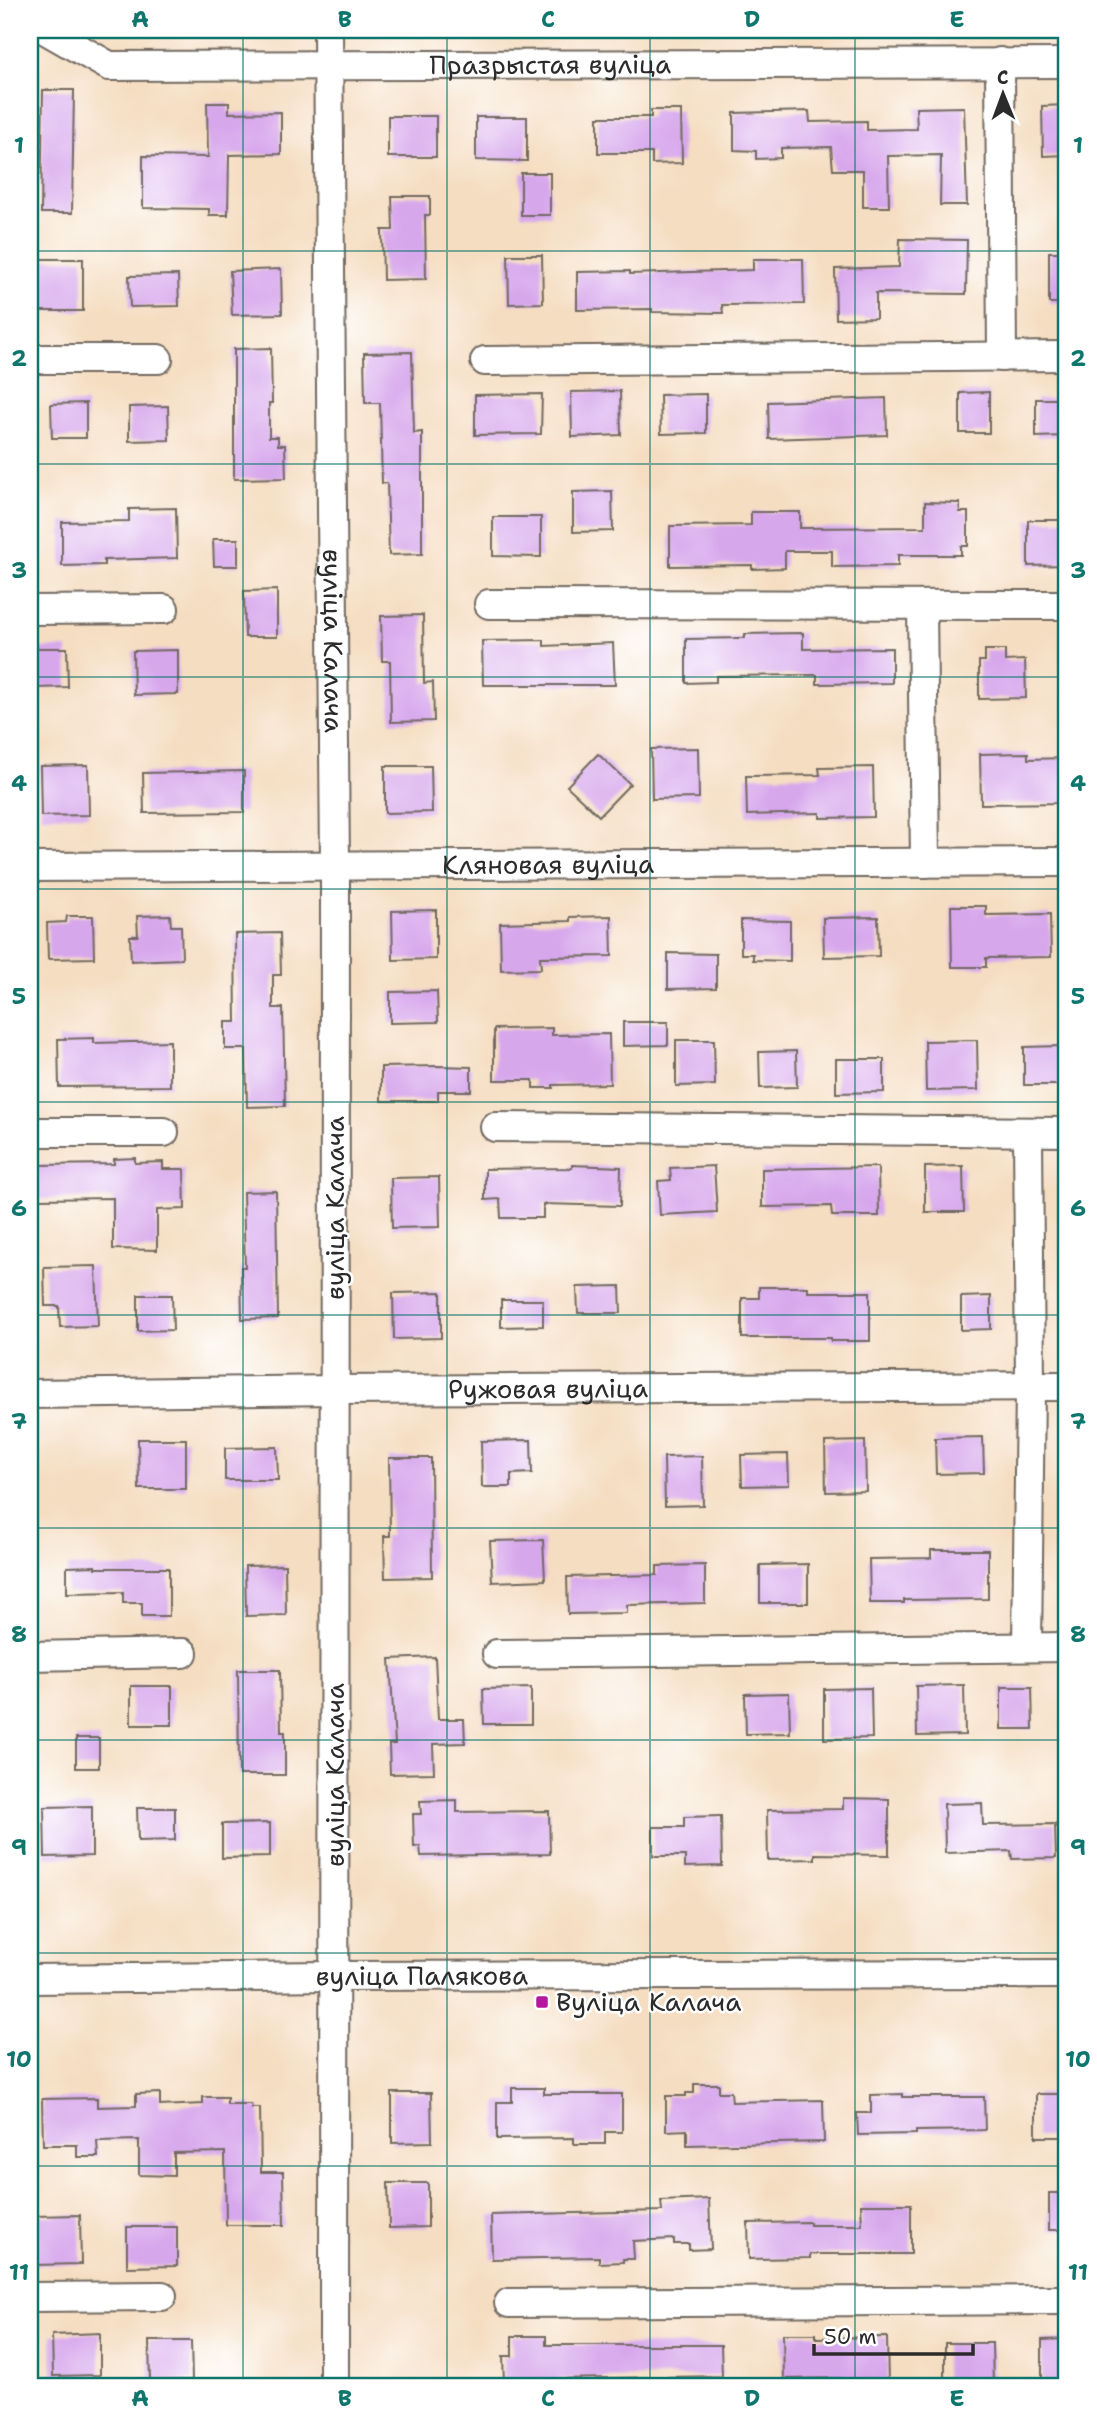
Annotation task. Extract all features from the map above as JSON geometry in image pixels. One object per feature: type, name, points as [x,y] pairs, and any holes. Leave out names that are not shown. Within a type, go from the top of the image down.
[{"type":"street","name":"Празрыстая вуліца","points":[[46,30],[108,66],[1067,63]]},
{"type":"street","name":"вуліца Калача","points":[[328,30],[335,865],[334,2387]]},
{"type":"street","points":[[1000,62],[1002,357]]},
{"type":"street","points":[[485,361],[1067,356]]},
{"type":"street","points":[[30,359],[158,359]]},
{"type":"street","points":[[489,604],[1067,605]]},
{"type":"street","points":[[922,605],[925,863]]},
{"type":"street","points":[[30,610],[164,609]]},
{"type":"street","name":"Кляновая вуліца","points":[[30,867],[1067,862]]},
{"type":"street","points":[[495,1127],[1067,1132]]},
{"type":"street","points":[[30,1132],[164,1132]]},
{"type":"street","points":[[1027,1647],[1030,1386],[1028,1132]]},
{"type":"street","name":"Ружовая вуліца","points":[[30,1394],[1067,1386]]},
{"type":"street","points":[[497,1654],[1067,1647]]},
{"type":"street","points":[[30,1656],[183,1653]]},
{"type":"street","name":"вуліца Палякова","points":[[30,1979],[1067,1974]]},
{"type":"street","points":[[30,2297],[162,2296]]},
{"type":"street","points":[[509,2303],[1067,2300]]},
{"type":"building","points":[[43,90],[74,90],[72,213],[41,213]]},
{"type":"building","points":[[207,103],[229,103],[229,113],[281,112],[281,154],[229,155],[228,215],[209,215],[209,209],[143,208],[143,156],[208,157]]},
{"type":"building","points":[[1067,105],[1067,155],[1043,156],[1042,106]]},
{"type":"building","points":[[964,107],[967,205],[940,205],[941,155],[888,156],[889,207],[863,207],[863,170],[833,170],[831,147],[781,148],[781,158],[756,159],[756,151],[734,150],[734,113],[809,111],[810,122],[867,121],[867,130],[917,129],[916,108]]},
{"type":"building","points":[[651,110],[681,110],[682,163],[652,164],[652,153],[598,153],[598,117],[651,117]]},
{"type":"building","points":[[388,116],[436,116],[436,157],[388,157]]},
{"type":"building","points":[[476,117],[527,117],[527,161],[476,160]]},
{"type":"building","points":[[521,173],[550,173],[550,215],[521,215]]},
{"type":"building","points":[[392,196],[430,196],[430,215],[425,215],[426,279],[383,280],[382,230],[393,230]]},
{"type":"building","points":[[900,239],[967,240],[966,294],[876,293],[876,318],[836,319],[835,269],[899,267]]},
{"type":"building","points":[[1049,252],[1067,252],[1067,303],[1049,303]]},
{"type":"building","points":[[508,255],[542,255],[543,303],[509,304]]},
{"type":"building","points":[[39,259],[83,259],[83,311],[39,311]]},
{"type":"building","points":[[753,259],[803,259],[804,304],[722,305],[723,313],[652,312],[652,309],[577,310],[577,272],[630,271],[630,274],[753,270]]},
{"type":"building","points":[[281,269],[282,314],[232,315],[230,271]]},
{"type":"building","points":[[178,275],[179,306],[130,307],[129,276]]},
{"type":"building","points":[[271,348],[272,403],[269,403],[269,437],[278,437],[278,445],[285,445],[286,478],[234,479],[234,349]]},
{"type":"building","points":[[412,352],[414,433],[422,432],[422,554],[389,555],[387,483],[382,483],[380,403],[365,403],[364,353]]},
{"type":"building","points":[[620,391],[621,435],[572,437],[571,392]]},
{"type":"building","points":[[989,392],[989,433],[960,433],[960,393]]},
{"type":"building","points":[[542,394],[541,434],[475,435],[475,395]]},
{"type":"building","points":[[706,394],[706,433],[661,434],[660,395]]},
{"type":"building","points":[[886,398],[887,435],[769,439],[768,402]]},
{"type":"building","points":[[1036,399],[1065,399],[1065,436],[1036,437]]},
{"type":"building","points":[[86,403],[86,438],[52,438],[51,404]]},
{"type":"building","points":[[168,406],[169,440],[129,441],[129,407]]},
{"type":"building","points":[[612,491],[613,531],[573,532],[573,492]]},
{"type":"building","points":[[925,502],[960,503],[960,512],[968,512],[968,546],[961,546],[961,555],[898,555],[898,566],[832,567],[832,551],[785,551],[785,568],[752,569],[752,565],[670,566],[670,526],[751,525],[751,512],[800,512],[800,528],[925,527]]},
{"type":"building","points":[[176,508],[177,558],[104,560],[104,565],[62,566],[62,522],[129,521],[129,509]]},
{"type":"building","points":[[493,517],[541,517],[541,557],[493,556]]},
{"type":"building","points":[[1028,520],[1067,520],[1067,565],[1028,566]]},
{"type":"building","points":[[213,539],[238,539],[238,566],[214,566]]},
{"type":"building","points":[[277,590],[277,637],[245,637],[244,591]]},
{"type":"building","points":[[423,615],[424,683],[433,682],[434,721],[391,722],[390,661],[382,661],[381,616]]},
{"type":"building","points":[[803,633],[803,649],[892,648],[892,683],[817,684],[817,675],[716,676],[716,682],[686,683],[686,639]]},
{"type":"building","points":[[544,640],[544,646],[613,643],[615,685],[483,685],[482,641]]},
{"type":"building","points":[[36,648],[67,648],[68,687],[36,688]]},
{"type":"building","points":[[178,650],[178,694],[134,695],[133,651]]},
{"type":"building","points":[[985,650],[1005,650],[1005,661],[1025,660],[1026,698],[979,699],[979,661],[985,661]]},
{"type":"building","points":[[698,748],[699,798],[652,799],[651,749]]},
{"type":"building","points":[[1028,753],[1028,759],[1067,758],[1067,803],[981,804],[980,754]]},
{"type":"building","points":[[598,754],[630,784],[599,816],[567,786]]},
{"type":"building","points":[[88,765],[89,815],[41,816],[40,766]]},
{"type":"building","points":[[385,766],[431,766],[432,812],[385,813]]},
{"type":"building","points":[[873,767],[874,817],[820,818],[820,813],[747,815],[746,776],[820,775],[819,768]]},
{"type":"building","points":[[244,771],[244,812],[144,813],[143,773]]},
{"type":"building","points":[[951,906],[986,906],[986,915],[1050,914],[1051,957],[986,958],[986,967],[952,967]]},
{"type":"building","points":[[436,910],[436,959],[393,960],[392,911]]},
{"type":"building","points":[[170,915],[171,926],[181,926],[182,959],[131,961],[130,936],[138,936],[137,916]]},
{"type":"building","points":[[67,916],[93,916],[94,958],[48,959],[47,923],[66,922]]},
{"type":"building","points":[[611,916],[612,956],[540,957],[541,969],[501,970],[500,923],[570,921],[570,917]]},
{"type":"building","points":[[878,917],[879,956],[824,957],[823,918]]},
{"type":"building","points":[[741,920],[790,921],[790,961],[753,960],[753,954],[741,954]]},
{"type":"building","points":[[280,933],[281,975],[273,975],[273,1008],[283,1008],[285,1106],[247,1107],[246,1049],[225,1049],[225,1022],[236,1022],[235,934]]},
{"type":"building","points":[[668,953],[716,954],[716,988],[668,989]]},
{"type":"building","points":[[437,991],[438,1022],[390,1023],[390,992]]},
{"type":"building","points":[[623,1022],[668,1022],[668,1045],[623,1046]]},
{"type":"building","points":[[552,1028],[552,1035],[609,1034],[610,1084],[533,1088],[533,1080],[494,1080],[494,1029]]},
{"type":"building","points":[[94,1038],[94,1043],[170,1041],[170,1086],[59,1087],[58,1039]]},
{"type":"building","points":[[676,1040],[714,1040],[715,1085],[676,1086]]},
{"type":"building","points":[[977,1040],[978,1090],[926,1091],[925,1041]]},
{"type":"building","points":[[1061,1046],[1062,1085],[1024,1085],[1024,1047]]},
{"type":"building","points":[[796,1051],[797,1087],[760,1088],[759,1052]]},
{"type":"building","points":[[836,1059],[884,1059],[884,1092],[836,1093]]},
{"type":"building","points":[[381,1067],[471,1067],[471,1091],[438,1091],[438,1101],[381,1101]]},
{"type":"building","points":[[135,1158],[135,1163],[163,1162],[163,1169],[184,1169],[185,1209],[157,1210],[157,1250],[113,1249],[113,1198],[38,1199],[38,1165],[114,1164],[114,1159]]},
{"type":"building","points":[[572,1165],[621,1167],[620,1206],[543,1204],[543,1218],[501,1218],[500,1199],[485,1200],[485,1169],[572,1168]]},
{"type":"building","points":[[714,1166],[717,1212],[660,1215],[658,1181],[671,1180],[670,1168]]},
{"type":"building","points":[[963,1166],[964,1212],[925,1212],[925,1167]]},
{"type":"building","points":[[878,1167],[879,1216],[832,1216],[831,1206],[762,1207],[762,1169]]},
{"type":"building","points":[[439,1177],[440,1227],[392,1228],[391,1178]]},
{"type":"building","points":[[276,1191],[278,1318],[242,1319],[241,1267],[245,1267],[243,1192]]},
{"type":"building","points":[[96,1266],[98,1326],[60,1327],[59,1306],[45,1306],[44,1267]]},
{"type":"building","points":[[620,1286],[621,1313],[578,1313],[577,1287]]},
{"type":"building","points":[[759,1287],[808,1287],[808,1292],[870,1292],[870,1341],[742,1338],[742,1298],[759,1298]]},
{"type":"building","points":[[441,1292],[441,1338],[394,1339],[393,1293]]},
{"type":"building","points":[[138,1295],[172,1295],[173,1330],[138,1331]]},
{"type":"building","points":[[991,1296],[991,1329],[961,1330],[961,1297]]},
{"type":"building","points":[[501,1300],[543,1300],[543,1326],[501,1327]]},
{"type":"building","points":[[983,1437],[984,1473],[936,1474],[935,1438]]},
{"type":"building","points":[[138,1439],[186,1439],[186,1489],[139,1489]]},
{"type":"building","points":[[531,1440],[532,1473],[511,1474],[511,1487],[482,1487],[481,1441]]},
{"type":"building","points":[[865,1441],[866,1491],[826,1492],[825,1442]]},
{"type":"building","points":[[277,1447],[278,1480],[225,1480],[225,1448]]},
{"type":"building","points":[[788,1454],[789,1485],[742,1486],[741,1455]]},
{"type":"building","points":[[702,1456],[703,1505],[665,1506],[664,1457]]},
{"type":"building","points":[[389,1458],[431,1458],[432,1577],[385,1578],[384,1536],[390,1536]]},
{"type":"building","points":[[543,1540],[545,1580],[492,1582],[490,1541]]},
{"type":"building","points":[[931,1550],[988,1550],[988,1599],[870,1603],[869,1559],[931,1558]]},
{"type":"building","points":[[808,1564],[808,1603],[760,1603],[760,1565]]},
{"type":"building","points":[[285,1565],[286,1615],[246,1616],[245,1566]]},
{"type":"building","points":[[705,1565],[705,1603],[627,1605],[627,1613],[568,1614],[567,1577],[657,1575],[657,1566]]},
{"type":"building","points":[[67,1567],[169,1568],[169,1616],[142,1616],[142,1603],[123,1603],[123,1592],[67,1593]]},
{"type":"building","points":[[435,1657],[438,1719],[464,1719],[465,1743],[433,1744],[434,1773],[390,1774],[389,1744],[395,1744],[390,1659]]},
{"type":"building","points":[[238,1670],[280,1670],[285,1775],[239,1775]]},
{"type":"building","points":[[964,1685],[965,1735],[917,1736],[916,1686]]},
{"type":"building","points":[[131,1686],[172,1686],[172,1725],[131,1725]]},
{"type":"building","points":[[1001,1687],[1032,1687],[1033,1729],[1001,1729]]},
{"type":"building","points":[[531,1688],[531,1724],[484,1724],[483,1689]]},
{"type":"building","points":[[871,1688],[872,1738],[824,1739],[824,1689]]},
{"type":"building","points":[[789,1693],[790,1733],[746,1734],[745,1694]]},
{"type":"building","points":[[76,1738],[99,1738],[99,1768],[76,1768]]},
{"type":"building","points":[[843,1798],[889,1799],[889,1855],[815,1854],[815,1859],[768,1860],[767,1810],[843,1809]]},
{"type":"building","points":[[457,1800],[457,1812],[549,1811],[550,1854],[421,1856],[420,1846],[414,1847],[413,1814],[421,1814],[420,1801]]},
{"type":"building","points":[[982,1803],[983,1825],[1055,1824],[1056,1858],[1012,1859],[1011,1851],[945,1853],[944,1804]]},
{"type":"building","points":[[92,1806],[92,1856],[45,1857],[44,1807]]},
{"type":"building","points":[[137,1808],[175,1808],[175,1840],[138,1841]]},
{"type":"building","points":[[721,1816],[722,1866],[685,1867],[685,1856],[653,1856],[653,1827],[684,1827],[684,1817]]},
{"type":"building","points":[[270,1823],[270,1857],[222,1858],[222,1824]]},
{"type":"building","points":[[694,2084],[719,2084],[719,2092],[731,2092],[732,2102],[823,2100],[824,2142],[687,2145],[687,2130],[666,2131],[666,2096],[686,2096],[686,2093],[694,2093]]},
{"type":"building","points":[[512,2088],[544,2088],[544,2094],[622,2094],[622,2132],[605,2132],[605,2144],[574,2144],[574,2138],[497,2139],[497,2102],[512,2102]]},
{"type":"building","points":[[160,2093],[160,2106],[203,2104],[203,2097],[227,2097],[227,2104],[251,2104],[252,2108],[260,2108],[261,2172],[283,2172],[284,2225],[226,2225],[225,2152],[174,2153],[174,2176],[139,2175],[139,2140],[97,2141],[98,2157],[77,2157],[77,2145],[43,2145],[42,2099],[97,2098],[97,2107],[136,2106],[136,2094]]},
{"type":"building","points":[[392,2093],[431,2093],[432,2142],[392,2143]]},
{"type":"building","points":[[903,2094],[903,2097],[984,2097],[985,2130],[858,2135],[857,2113],[871,2113],[871,2095]]},
{"type":"building","points":[[1036,2094],[1067,2094],[1067,2137],[1036,2137]]},
{"type":"building","points":[[388,2183],[428,2183],[428,2227],[389,2228]]},
{"type":"building","points":[[1049,2193],[1067,2193],[1067,2230],[1049,2230]]},
{"type":"building","points":[[709,2199],[711,2249],[689,2250],[689,2244],[674,2244],[674,2239],[633,2241],[634,2259],[623,2259],[623,2262],[599,2263],[599,2257],[492,2259],[491,2215],[662,2211],[661,2201]]},
{"type":"building","points":[[861,2204],[911,2204],[911,2254],[810,2254],[810,2258],[749,2259],[748,2223],[862,2225]]},
{"type":"building","points":[[80,2215],[81,2264],[33,2265],[33,2216]]},
{"type":"building","points":[[127,2227],[177,2227],[177,2266],[127,2267]]},
{"type":"building","points":[[100,2333],[100,2375],[53,2376],[52,2335]]},
{"type":"building","points":[[783,2334],[816,2334],[816,2338],[887,2337],[888,2382],[840,2383],[840,2378],[784,2379]]},
{"type":"building","points":[[512,2336],[546,2336],[546,2345],[721,2345],[722,2376],[556,2379],[556,2383],[504,2383],[503,2356],[512,2356]]},
{"type":"building","points":[[1067,2339],[1067,2387],[1042,2387],[1042,2340]]},
{"type":"building","points":[[149,2341],[191,2341],[192,2380],[150,2381]]},
{"type":"building","points":[[945,2343],[992,2343],[993,2387],[945,2387]]},
{"type":"place","name":"Вуліца Калача","points":[[542,2002]]}]
